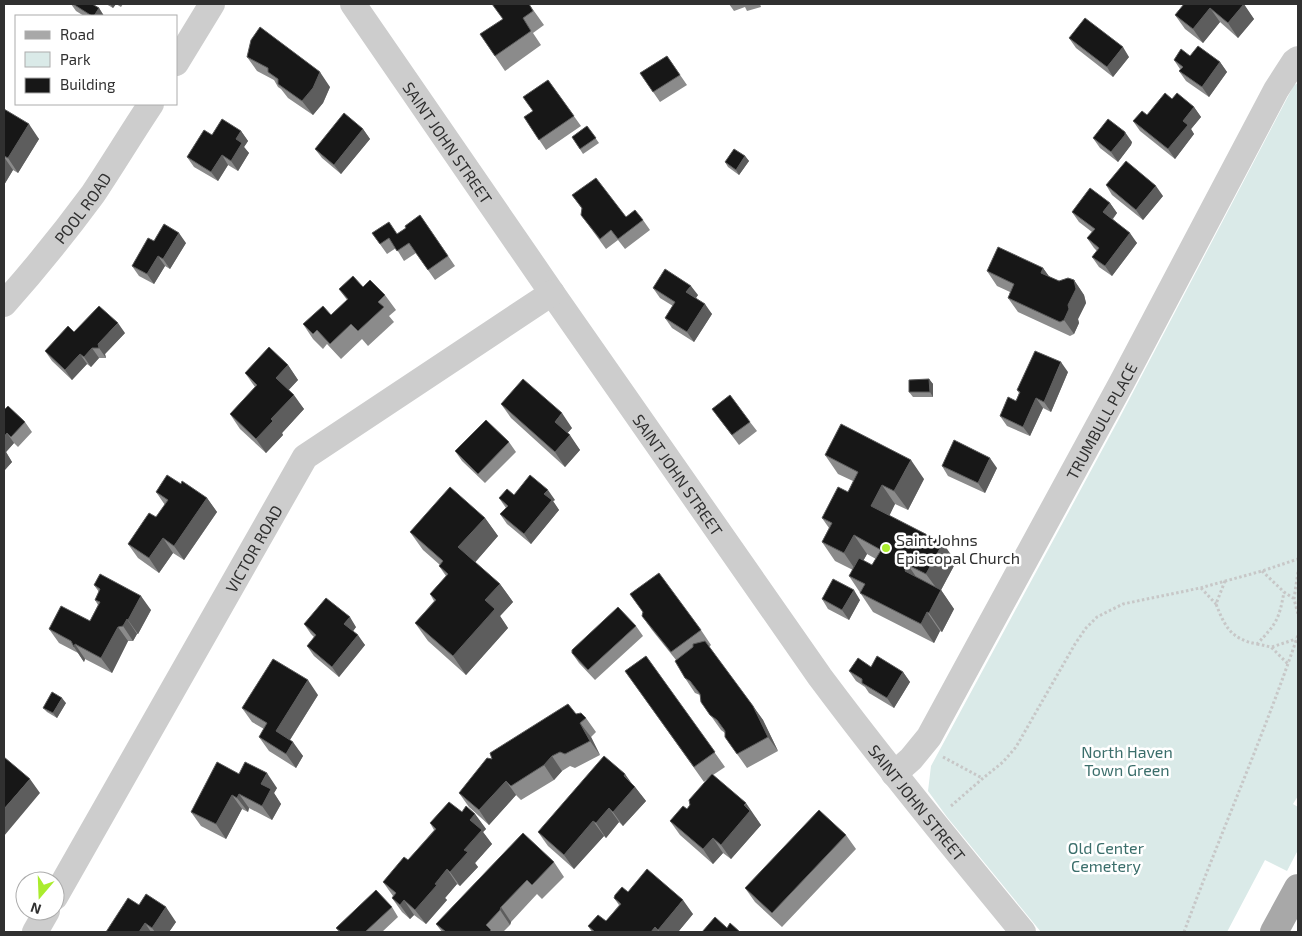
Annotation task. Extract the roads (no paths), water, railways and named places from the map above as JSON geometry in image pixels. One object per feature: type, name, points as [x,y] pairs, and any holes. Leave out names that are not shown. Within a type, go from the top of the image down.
[{"type":"main road","points":[[1274,932],[1298,888]]},
{"type":"street","points":[[178,60],[212,4]]},
{"type":"street","name":"SAINT JOHN STREET","points":[[353,4],[820,677],[894,774],[1023,932]]},
{"type":"street","name":"TRUMBULL PLACE","points":[[894,774],[911,759],[929,738],[1122,382],[1276,90],[1294,62],[1298,59]]},
{"type":"street","name":"POOL ROAD","points":[[4,304],[29,276],[93,193],[150,105]]},
{"type":"street","name":"VICTOR ROAD","points":[[65,879],[304,457],[552,293]]},
{"type":"street","points":[[35,932],[41,921]]},
{"type":"place","name":"Saint Johns Episcopal Church","points":[[886,548]]},
{"type":"park label","name":"North Haven Town Green","points":[[1127,760]]},
{"type":"park label","name":"Old Center Cemetery","points":[[1106,856]]}]
